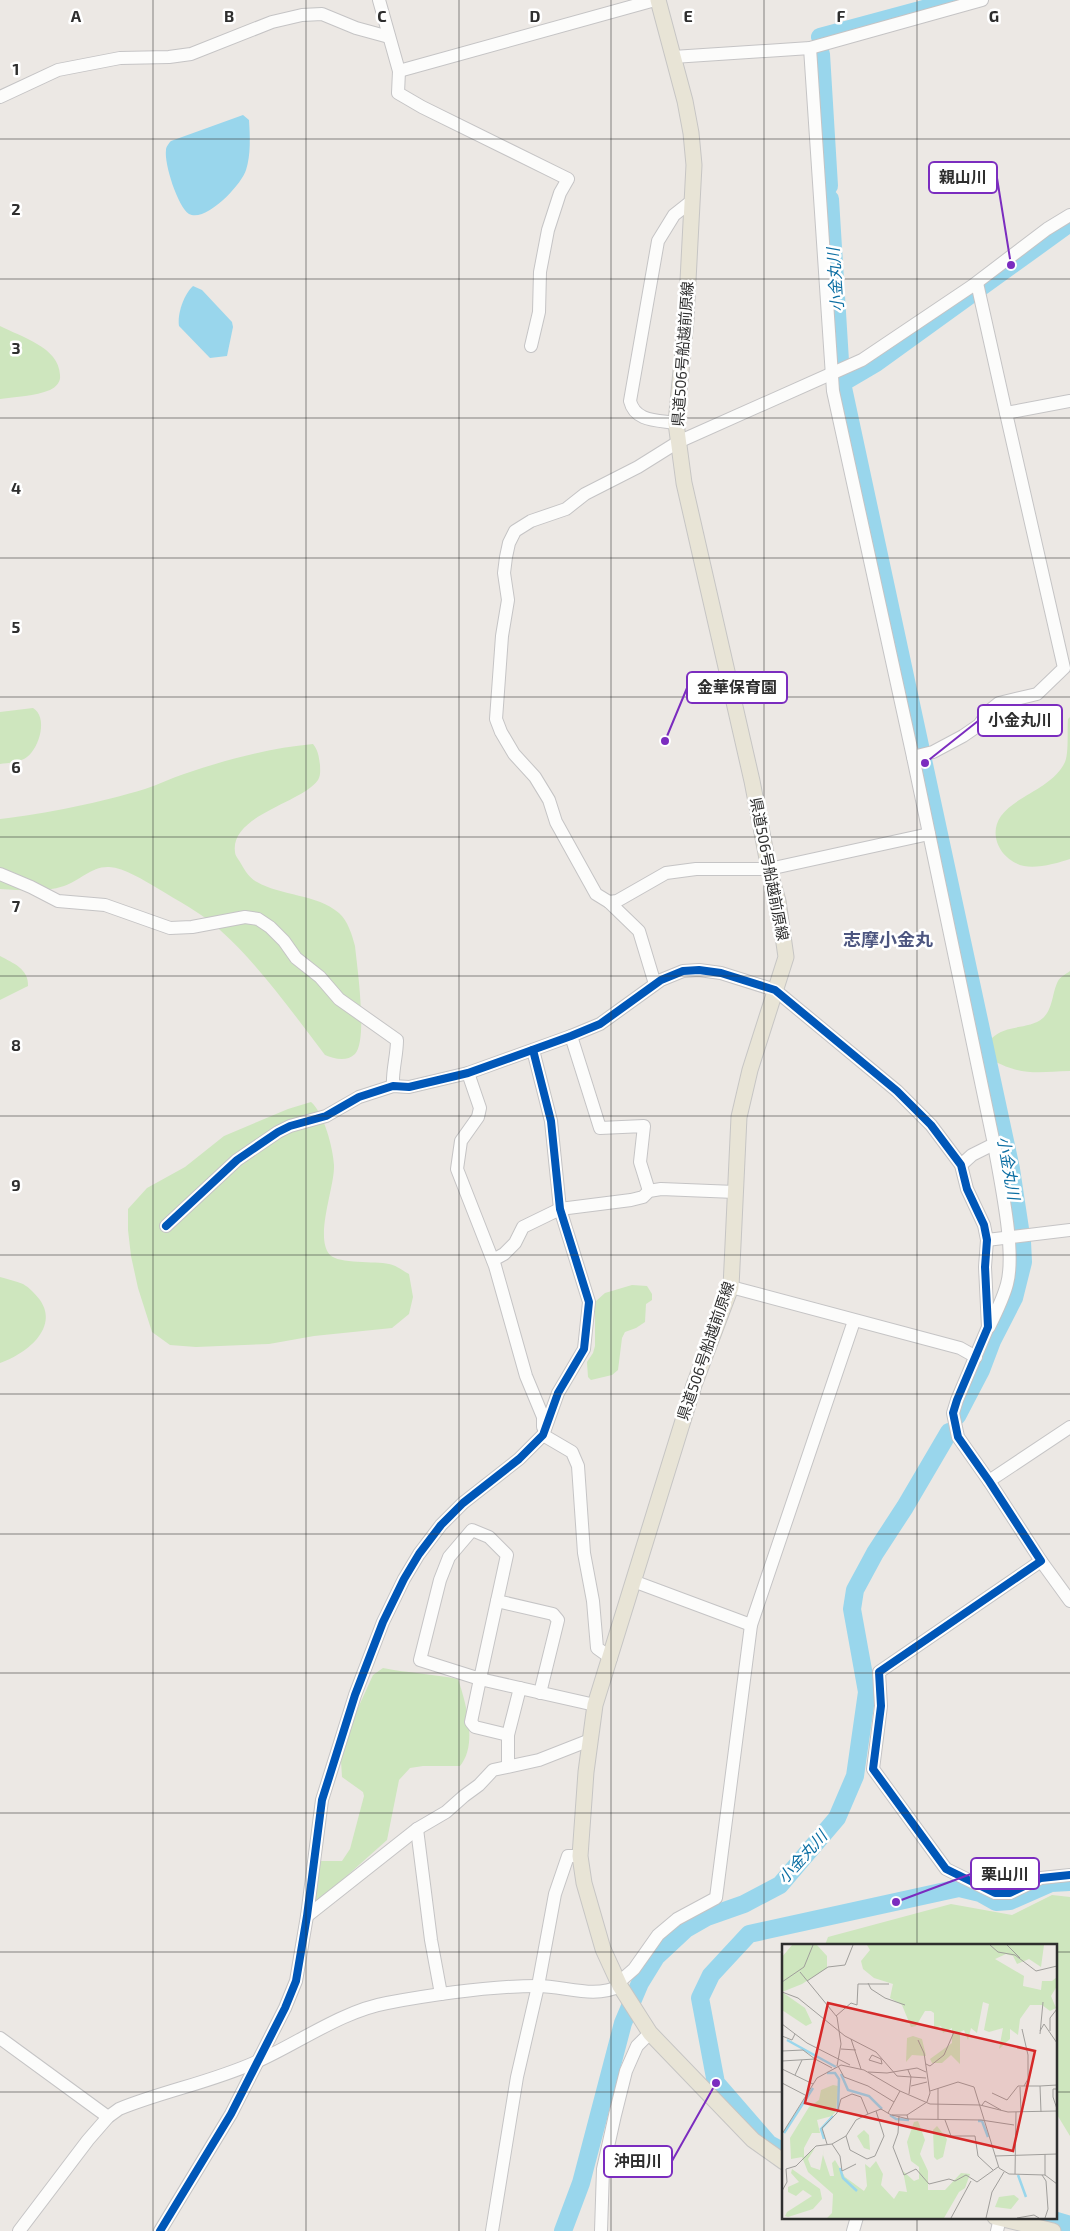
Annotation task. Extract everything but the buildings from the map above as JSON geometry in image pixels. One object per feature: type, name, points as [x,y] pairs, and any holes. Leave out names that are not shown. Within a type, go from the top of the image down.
[{"type":"main road","name":"県道506号船越前原線","points":[[657,0],[691,133],[694,165],[685,337],[676,424],[678,442],[684,483],[752,781],[769,869],[778,901],[786,957],[750,1070],[739,1117],[731,1287],[694,1385],[595,1705],[590,1740],[580,1856],[584,1883],[602,1949],[618,1985],[650,2033],[753,2140],[782,2161]]},
{"type":"main road","points":[[998,2222],[1053,2231]]},
{"type":"street","points":[[379,0],[399,71],[398,93],[422,107],[568,179],[560,194],[548,230],[540,272],[539,312],[531,346]]},
{"type":"street","points":[[399,71],[657,0]]},
{"type":"street","points":[[673,57],[810,48],[982,0]]},
{"type":"street","points":[[0,97],[58,70],[120,58],[169,57],[191,54],[272,22],[302,15],[322,14],[356,28],[389,37]]},
{"type":"street","points":[[810,48],[833,391],[913,756],[994,1144],[1010,1256],[1008,1282],[1000,1305],[988,1327],[956,1400],[953,1413],[958,1438],[1070,1601]]},
{"type":"street","points":[[676,424],[641,418],[635,412],[630,400],[658,241],[674,215],[693,200]]},
{"type":"street","points":[[656,984],[639,932],[610,902],[596,894],[556,822],[549,800],[535,777],[514,754],[496,719],[502,636],[508,600],[504,573],[506,557],[515,531],[540,517],[566,509],[585,494],[638,467],[678,442],[714,424],[862,360],[978,287],[1047,229],[1070,215]]},
{"type":"street","points":[[913,756],[933,752],[980,724],[989,711],[999,703],[1037,694],[1064,668],[978,287]]},
{"type":"street","points":[[1006,413],[1070,401]]},
{"type":"street","points":[[610,902],[617,901],[666,873],[696,868],[769,869],[929,834]]},
{"type":"street","points":[[0,874],[31,886],[58,901],[105,905],[170,928],[192,927],[244,917],[258,919],[278,934],[296,958],[320,977],[339,999],[397,1040],[393,1086]]},
{"type":"street","points":[[166,1226],[226,1170],[258,1144],[290,1126],[326,1116],[359,1098],[393,1086],[409,1087],[468,1073],[571,1036],[600,1024],[656,984],[683,971],[699,970],[721,973],[775,990],[897,1091],[930,1125],[961,1165],[967,1189],[984,1225],[987,1240],[985,1267],[988,1327]]},
{"type":"street","points":[[571,1036],[600,1128],[644,1126],[640,1162],[649,1191]]},
{"type":"street","points":[[160,2231],[231,2114],[296,1981],[307,1916],[322,1800],[355,1695],[383,1622],[404,1579],[441,1525],[543,1435],[558,1393],[584,1349],[589,1302],[560,1209],[551,1121],[533,1050]]},
{"type":"street","points":[[468,1073],[480,1108],[478,1117],[461,1141],[457,1169],[493,1260],[526,1376],[543,1417],[543,1435]]},
{"type":"street","points":[[961,1165],[972,1155],[994,1144]]},
{"type":"street","points":[[493,1260],[504,1254],[515,1243],[523,1227],[560,1209],[631,1200],[643,1196],[649,1191],[661,1189],[735,1192]]},
{"type":"street","points":[[987,1240],[1070,1230]]},
{"type":"street","points":[[731,1287],[960,1348],[976,1357]]},
{"type":"street","points":[[19,2231],[88,2140],[108,2117],[119,2109],[257,2062],[355,2013],[384,2003],[441,1994],[538,1986],[604,1993],[618,1985],[634,1969],[658,1935],[677,1919],[716,1898],[751,1625],[854,1321]]},
{"type":"street","points":[[989,1481],[1070,1427]]},
{"type":"street","points":[[543,1435],[572,1452],[578,1466],[584,1553],[593,1601],[596,1648],[611,1658]]},
{"type":"street","points":[[508,1735],[475,1727],[471,1722],[480,1679],[507,1555],[489,1537],[472,1530],[449,1557],[440,1580],[420,1660],[480,1679],[595,1705]]},
{"type":"street","points":[[1041,1561],[879,1672],[881,1706],[873,1769],[946,1869],[994,1893],[1010,1892],[1041,1878],[1070,1875]]},
{"type":"street","points":[[633,1581],[751,1625]]},
{"type":"street","points":[[497,1602],[553,1614],[558,1620],[540,1693]]},
{"type":"street","points":[[508,1766],[508,1735],[520,1688]]},
{"type":"street","points":[[307,1916],[417,1829],[446,1812],[479,1786],[493,1770],[539,1760],[590,1740]]},
{"type":"street","points":[[417,1829],[431,1940],[441,1994]]},
{"type":"street","points":[[492,2231],[517,2077],[538,1986],[555,1894],[568,1856],[580,1856]]},
{"type":"street","points":[[601,2231],[603,2169],[614,2115],[626,2071],[638,2046],[650,2033]]},
{"type":"street","points":[[0,2038],[108,2117]]},
{"type":"street","points":[[853,2231],[856,2218]]},
{"type":"green space","points":[[0,326],[38,344],[53,357],[58,365],[60,375],[60,380],[56,386],[38,394],[0,399]]},
{"type":"green space","points":[[33,708],[38,712],[41,725],[36,746],[24,759],[0,764],[0,712]]},
{"type":"green space","points":[[1070,717],[1070,859],[1041,866],[1024,866],[1009,859],[999,847],[996,839],[997,824],[1007,809],[1052,779],[1059,771],[1066,758],[1068,719]]},
{"type":"green space","points":[[313,744],[320,762],[320,776],[318,780],[298,796],[255,819],[244,828],[236,839],[235,853],[249,876],[254,880],[267,887],[320,902],[339,913],[347,924],[355,946],[361,1019],[359,1046],[352,1057],[340,1059],[325,1055],[288,1006],[235,944],[206,918],[190,907],[134,875],[115,868],[103,867],[91,871],[70,884],[48,890],[0,889],[0,819],[54,811],[111,798],[145,789],[231,759],[280,748]]},
{"type":"green space","points":[[0,956],[23,971],[28,980],[28,986],[0,1000]]},
{"type":"green space","points":[[1070,971],[1070,1071],[1021,1071],[992,1060],[992,1038],[1004,1031],[1037,1022],[1043,1018],[1051,1006],[1058,981]]},
{"type":"green space","points":[[311,1102],[324,1122],[334,1165],[324,1225],[326,1247],[330,1255],[341,1260],[389,1264],[409,1274],[413,1297],[409,1314],[392,1328],[314,1336],[269,1344],[196,1347],[170,1345],[152,1332],[138,1288],[131,1256],[128,1209],[147,1188],[185,1167],[224,1136],[288,1109]]},
{"type":"green space","points":[[0,1277],[28,1287],[40,1300],[45,1311],[46,1321],[42,1331],[28,1347],[19,1354],[0,1363]]},
{"type":"green space","points":[[632,1285],[647,1286],[652,1294],[652,1300],[646,1304],[645,1322],[625,1332],[622,1338],[618,1370],[612,1375],[591,1380],[588,1377],[587,1362],[595,1346],[595,1302],[605,1293]]},
{"type":"green space","points":[[383,1668],[458,1679],[469,1724],[468,1747],[460,1766],[410,1768],[399,1780],[387,1840],[313,1906],[320,1861],[342,1861],[350,1849],[364,1796],[363,1792],[342,1777],[341,1761],[347,1732],[373,1675]]},
{"type":"green space","points":[[1052,1895],[1070,1897],[1070,2136],[1058,2116],[1058,1944],[825,1944],[828,1937],[951,1904],[1012,1915]]},
{"type":"water","points":[[243,115],[249,120],[250,139],[249,158],[243,176],[231,192],[213,208],[205,213],[189,214],[180,203],[173,185],[167,165],[167,146],[171,141]]},
{"type":"water","points":[[193,286],[202,290],[232,322],[233,327],[227,356],[210,358],[179,326],[182,304]]},
{"type":"waterway","name":"小金丸川","points":[[820,37],[957,0]]},
{"type":"waterway","name":"小金丸川","points":[[821,54],[829,186]]},
{"type":"waterway","name":"小金丸川","points":[[830,199],[840,361]]},
{"type":"waterway","name":"小金丸川","points":[[957,1416],[981,1370],[992,1341],[1014,1298],[1023,1262],[1022,1242],[1011,1169],[842,383],[876,363],[1070,223]]},
{"type":"waterway","name":"小金丸川","points":[[563,2231],[581,2183],[623,2023],[640,1983],[656,1957],[686,1929],[707,1917],[744,1904],[780,1885],[837,1818],[855,1776],[867,1692],[852,1609],[855,1590],[875,1553],[905,1507],[949,1432]]},
{"type":"waterway","points":[[782,2151],[769,2144],[716,2083],[700,1998],[711,1975],[749,1934],[959,1888],[980,1893],[996,1902],[1010,1901],[1051,1883],[1070,1882]]},
{"type":"waterway","points":[[1046,2218],[1070,2225]]},
{"type":"cycle path","points":[[166,1226],[237,1160],[290,1126],[326,1116],[359,1097],[393,1086],[409,1087],[468,1073],[571,1036],[600,1024],[661,980],[683,971],[699,970],[721,973],[775,990],[897,1091],[931,1125],[961,1165],[967,1189],[984,1225],[987,1240],[985,1267],[988,1327],[953,1413],[958,1437],[1041,1561],[879,1672],[881,1706],[873,1769],[946,1869],[995,1893],[1010,1893],[1041,1878],[1070,1875]]},
{"type":"cycle path","points":[[160,2231],[231,2114],[285,2008],[296,1981],[307,1916],[322,1800],[355,1695],[383,1622],[404,1579],[419,1554],[441,1525],[463,1503],[519,1459],[543,1435],[558,1393],[584,1349],[589,1302],[560,1209],[551,1121],[533,1050]]},
{"type":"place","name":"親山川","points":[[1011,265]]},
{"type":"place","name":"金華保育園","points":[[665,741]]},
{"type":"place","name":"小金丸川","points":[[925,763]]},
{"type":"place","name":"栗山川","points":[[896,1902]]},
{"type":"place","name":"沖田川","points":[[716,2083]]},
{"type":"district","name":"志摩小金丸","points":[[888,940]]}]
